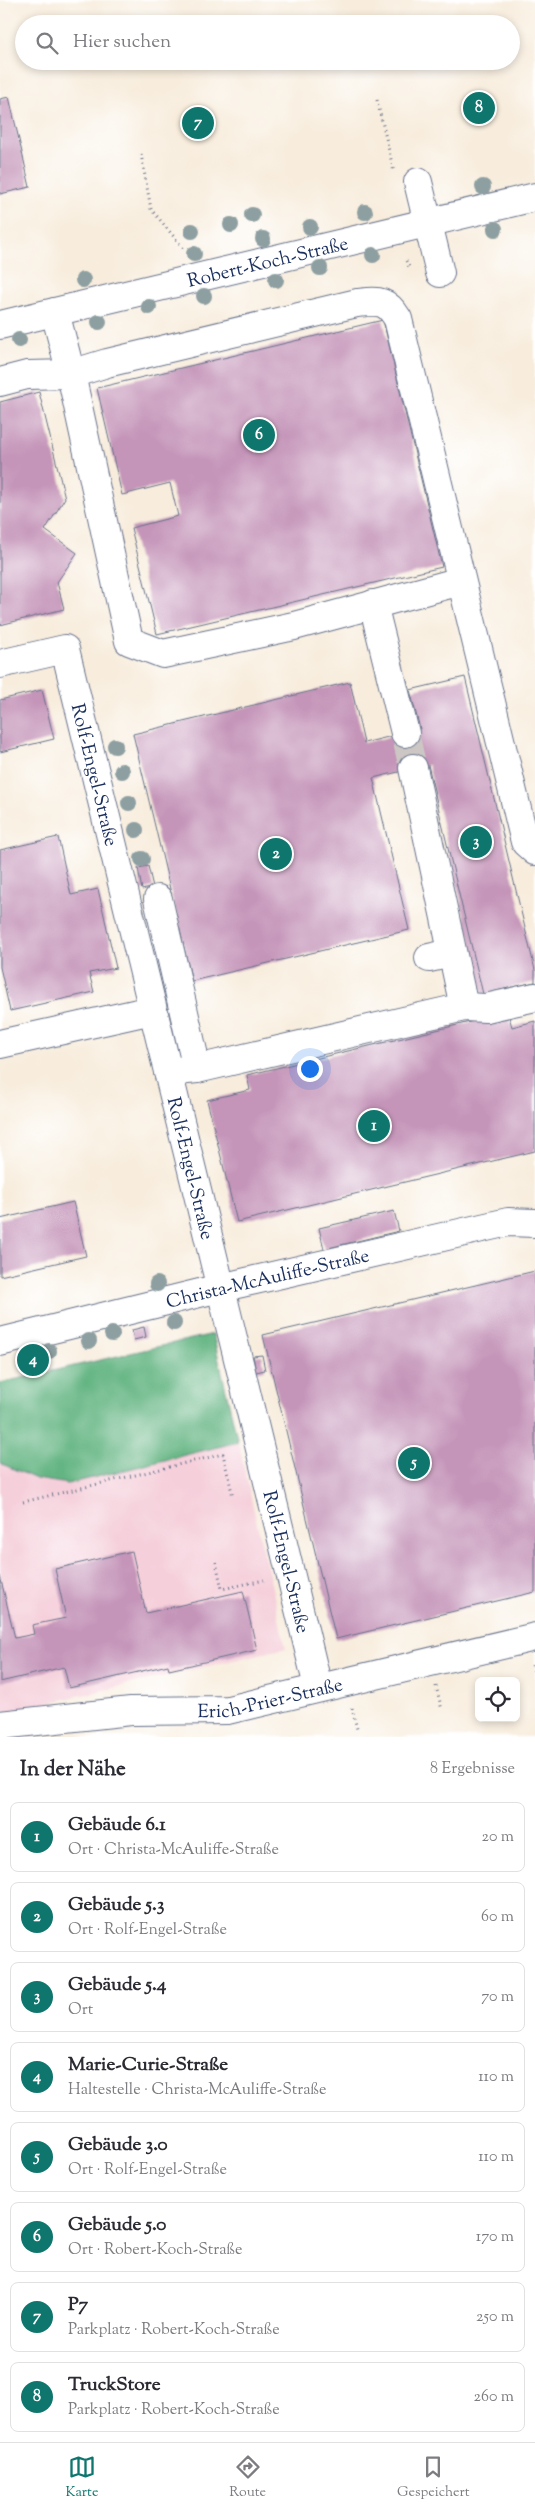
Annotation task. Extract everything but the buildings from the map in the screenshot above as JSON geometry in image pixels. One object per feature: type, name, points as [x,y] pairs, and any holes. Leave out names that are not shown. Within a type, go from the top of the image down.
[{"type":"street","points":[[407,180],[428,224],[440,273]]},
{"type":"street","name":"Robert-Koch-Straße","points":[[0,325],[535,197]]},
{"type":"street","points":[[0,382],[27,375],[71,374],[107,363],[357,303],[380,301],[391,307],[398,319],[525,842],[535,851]]},
{"type":"street","points":[[55,312],[71,374],[129,641],[163,654],[294,626],[461,581]]},
{"type":"street","points":[[373,604],[405,733]]},
{"type":"street","name":"Rolf-Engel-Straße","points":[[0,664],[64,650],[318,1687]]},
{"type":"street","points":[[413,768],[441,956],[464,1008]]},
{"type":"street","points":[[158,899],[197,1069]]},
{"type":"street","points":[[168,1072],[197,1069],[464,1008],[486,1008],[535,997]]},
{"type":"street","points":[[0,1044],[152,1010]]},
{"type":"street","name":"Christa-McAuliffe-Straße","points":[[0,1342],[220,1288],[508,1222],[535,1223]]},
{"type":"street","name":"Erich-Prier-Straße","points":[[0,1725],[131,1711],[228,1710],[318,1687],[535,1637]]},
{"type":"path","points":[[377,100],[407,180]]},
{"type":"path","points":[[141,154],[151,209],[184,249]]},
{"type":"path","points":[[23,1502],[223,1454],[233,1497]]},
{"type":"path","points":[[216,1562],[222,1589],[254,1582]]},
{"type":"shaded area","points":[[213,1334],[286,1648],[0,1714],[0,1383]]},
{"type":"green space","points":[[213,1334],[238,1442],[68,1484],[36,1479],[0,1463],[0,1383]]},
{"type":"tunnel","points":[[405,733],[413,768]]},
{"type":"place","name":"TruckStore","points":[[479,108]]},
{"type":"place","name":"P7","points":[[198,123]]},
{"type":"place","name":"Gebäude 5.0","points":[[259,435]]},
{"type":"place","name":"Gebäude 5.4","points":[[476,842]]},
{"type":"place","name":"Gebäude 5.3","points":[[276,854]]},
{"type":"place","name":"Gebäude 6.1","points":[[374,1126]]},
{"type":"place","name":"Marie-Curie-Straße","points":[[33,1360]]},
{"type":"place","name":"Gebäude 3.0","points":[[414,1463]]}]
